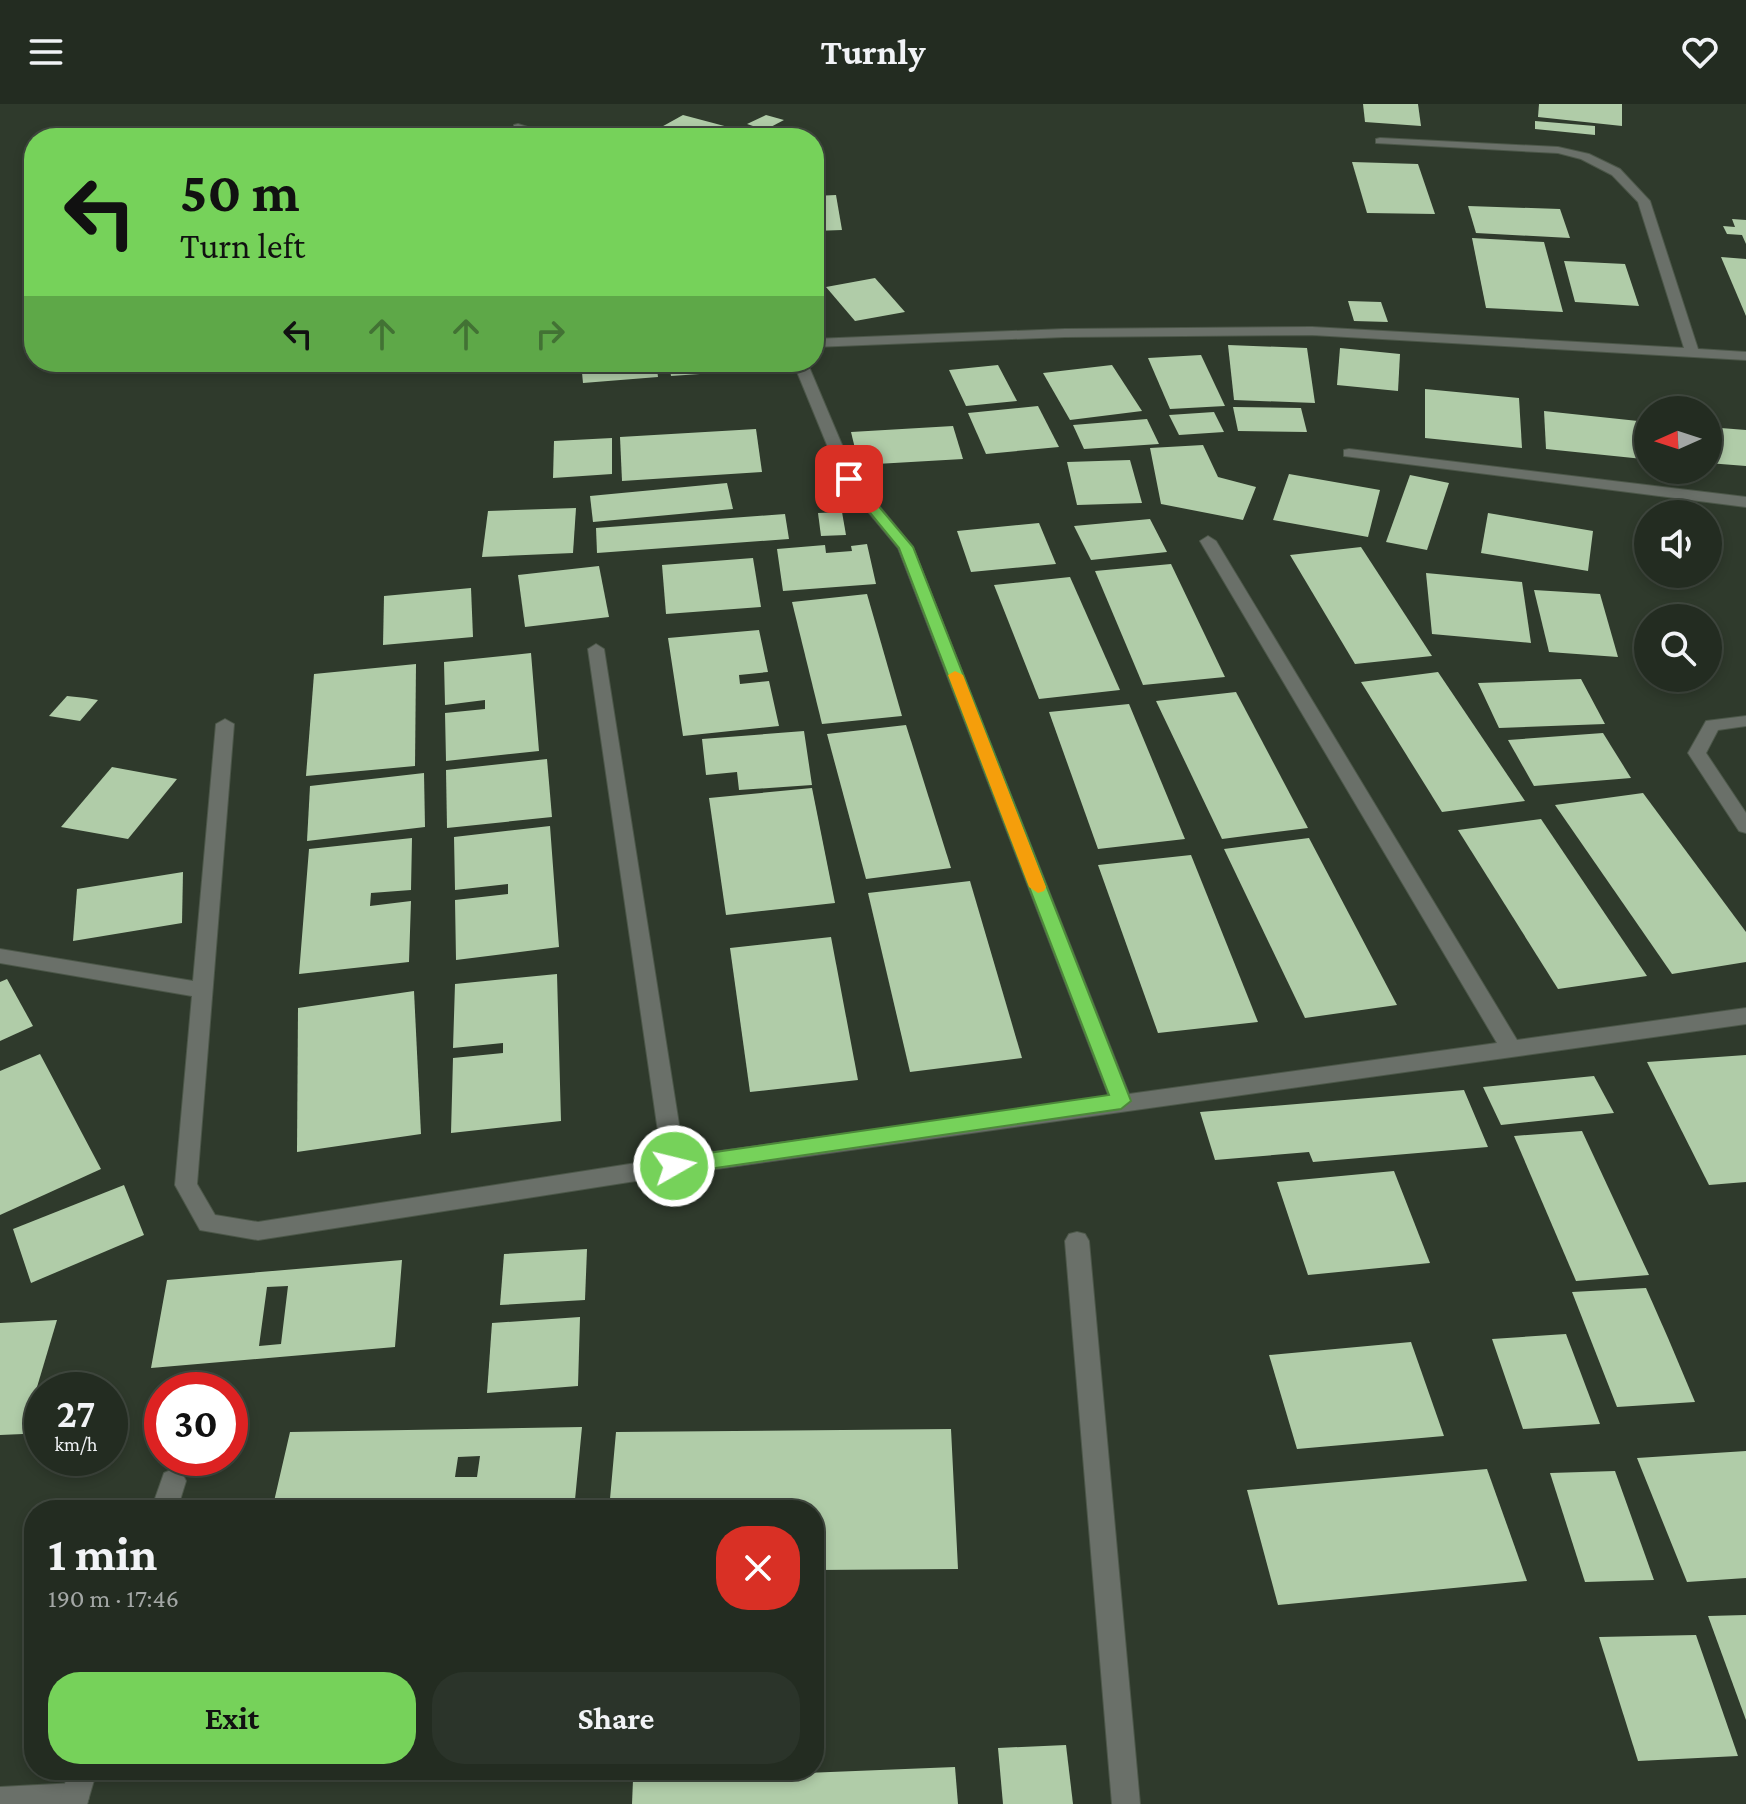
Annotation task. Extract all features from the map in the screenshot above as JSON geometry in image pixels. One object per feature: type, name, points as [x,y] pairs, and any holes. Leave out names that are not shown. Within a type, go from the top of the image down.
[{"type":"street","points":[[1380,141],[1558,150],[1585,156],[1616,172],[1644,201],[1692,352]]},
{"type":"street","points":[[824,343],[1065,333],[1312,331],[1746,356]]},
{"type":"street","points":[[804,372],[849,479],[905,547],[1121,1101]]},
{"type":"street","points":[[1349,453],[1746,502]]},
{"type":"street","points":[[1208,541],[1511,1048]]},
{"type":"street","points":[[596,649],[674,1166]]},
{"type":"street","points":[[1746,721],[1712,725],[1697,753],[1746,827]]},
{"type":"street","points":[[225,724],[186,1185],[208,1223],[258,1231],[1121,1101],[1746,1016]]},
{"type":"street","points":[[0,956],[202,990]]},
{"type":"street","points":[[1077,1241],[1126,1804]]},
{"type":"street","points":[[167,1500],[173,1481]]},
{"type":"street","points":[[0,1801],[77,1790]]},
{"type":"building","points":[[1363,104],[1418,104],[1421,126],[1365,122]]},
{"type":"building","points":[[1539,104],[1622,104],[1622,126],[1538,117]]},
{"type":"building","points":[[683,115],[732,128],[660,128]]},
{"type":"building","points":[[766,115],[784,120],[769,128],[747,124]]},
{"type":"building","points":[[1535,121],[1595,126],[1595,135],[1535,129]]},
{"type":"building","points":[[1352,162],[1418,164],[1435,214],[1367,213]]},
{"type":"building","points":[[836,195],[842,230],[824,231],[824,196]]},
{"type":"building","points":[[1468,206],[1560,209],[1570,238],[1476,233]]},
{"type":"building","points":[[1732,219],[1746,220],[1746,244],[1742,235],[1727,234],[1723,226],[1735,227]]},
{"type":"building","points":[[1472,238],[1544,242],[1563,312],[1486,308]]},
{"type":"building","points":[[1721,257],[1746,259],[1746,316]]},
{"type":"building","points":[[1564,261],[1625,264],[1639,306],[1575,302]]},
{"type":"building","points":[[875,278],[905,312],[855,321],[826,287]]},
{"type":"building","points":[[1348,301],[1381,302],[1388,322],[1354,321]]},
{"type":"building","points":[[1228,345],[1307,348],[1315,403],[1234,400]]},
{"type":"building","points":[[1340,348],[1400,354],[1398,391],[1337,385]]},
{"type":"building","points":[[1201,355],[1225,406],[1170,409],[1148,358]]},
{"type":"building","points":[[998,365],[1017,401],[966,406],[949,370]]},
{"type":"building","points":[[1112,365],[1142,411],[1070,420],[1043,373]]},
{"type":"building","points":[[582,372],[657,372],[658,377],[583,383]]},
{"type":"building","points":[[670,372],[729,372],[671,376]]},
{"type":"building","points":[[1425,389],[1519,398],[1522,448],[1425,438]]},
{"type":"building","points":[[1038,406],[1059,447],[986,454],[968,413]]},
{"type":"building","points":[[1233,407],[1301,408],[1307,432],[1238,431]]},
{"type":"building","points":[[1544,411],[1634,421],[1634,458],[1546,449]]},
{"type":"building","points":[[1214,412],[1224,432],[1179,435],[1169,415]]},
{"type":"building","points":[[1147,419],[1159,444],[1084,449],[1073,425]]},
{"type":"building","points":[[953,426],[963,459],[859,465],[851,432]]},
{"type":"building","points":[[1722,428],[1746,430],[1746,466],[1722,464]]},
{"type":"building","points":[[756,429],[762,472],[622,481],[620,437]]},
{"type":"building","points":[[612,438],[612,474],[553,478],[554,441]]},
{"type":"building","points":[[1203,445],[1218,477],[1256,487],[1243,520],[1161,504],[1150,448]]},
{"type":"building","points":[[1130,460],[1142,503],[1077,505],[1067,462]]},
{"type":"building","points":[[1289,474],[1380,490],[1368,537],[1273,520]]},
{"type":"building","points":[[1410,475],[1449,483],[1427,550],[1386,542]]},
{"type":"building","points":[[727,483],[733,509],[593,522],[590,496]]},
{"type":"building","points":[[576,508],[573,553],[482,557],[488,511]]},
{"type":"building","points":[[842,512],[846,535],[821,536],[818,513]]},
{"type":"building","points":[[1488,513],[1593,531],[1588,571],[1481,553]]},
{"type":"building","points":[[785,514],[789,539],[597,553],[596,528]]},
{"type":"building","points":[[1150,519],[1167,552],[1091,560],[1074,526]]},
{"type":"building","points":[[1039,523],[1056,564],[971,572],[957,531]]},
{"type":"building","points":[[867,544],[876,584],[783,591],[777,549],[825,545],[826,553],[852,551],[851,546]]},
{"type":"building","points":[[1361,547],[1432,656],[1355,664],[1290,555]]},
{"type":"building","points":[[753,558],[761,607],[666,614],[662,565]]},
{"type":"building","points":[[1171,564],[1225,677],[1143,685],[1095,571]]},
{"type":"building","points":[[599,566],[609,617],[525,627],[518,575]]},
{"type":"building","points":[[1426,573],[1522,582],[1531,643],[1432,634]]},
{"type":"building","points":[[1070,577],[1120,690],[1039,699],[994,585]]},
{"type":"building","points":[[471,588],[473,637],[383,645],[384,596]]},
{"type":"building","points":[[1534,590],[1600,594],[1618,657],[1549,652]]},
{"type":"building","points":[[867,594],[902,716],[822,724],[792,602]]},
{"type":"building","points":[[759,630],[768,672],[739,675],[740,684],[769,681],[779,726],[683,736],[668,638]]},
{"type":"building","points":[[531,653],[539,751],[446,761],[445,713],[485,709],[485,700],[445,705],[444,662]]},
{"type":"building","points":[[416,664],[415,766],[306,776],[314,674]]},
{"type":"building","points":[[1438,672],[1525,801],[1442,812],[1361,682]]},
{"type":"building","points":[[1581,679],[1605,724],[1499,728],[1478,683]]},
{"type":"building","points":[[1236,692],[1308,828],[1222,839],[1156,701]]},
{"type":"building","points":[[67,696],[98,700],[80,721],[49,716]]},
{"type":"building","points":[[1129,704],[1185,839],[1098,849],[1049,712]]},
{"type":"building","points":[[906,725],[951,868],[866,879],[827,734]]},
{"type":"building","points":[[804,731],[812,785],[739,790],[737,772],[706,775],[702,739]]},
{"type":"building","points":[[1603,733],[1631,778],[1534,786],[1508,740]]},
{"type":"building","points":[[547,759],[552,817],[447,828],[446,770]]},
{"type":"building","points":[[112,767],[177,779],[128,839],[61,827]]},
{"type":"building","points":[[424,773],[425,827],[307,841],[310,786]]},
{"type":"building","points":[[812,788],[835,903],[726,915],[709,798]]},
{"type":"building","points":[[1643,793],[1746,932],[1746,962],[1672,974],[1555,805]]},
{"type":"building","points":[[1541,819],[1647,976],[1558,989],[1458,830]]},
{"type":"building","points":[[550,826],[559,947],[456,960],[455,900],[508,894],[508,884],[455,890],[454,837]]},
{"type":"building","points":[[412,838],[411,890],[371,893],[370,906],[411,901],[409,962],[299,974],[309,849]]},
{"type":"building","points":[[1309,838],[1397,1005],[1305,1018],[1224,849]]},
{"type":"building","points":[[1191,855],[1258,1022],[1158,1033],[1098,865]]},
{"type":"building","points":[[183,872],[182,923],[73,941],[77,889]]},
{"type":"building","points":[[970,881],[1022,1058],[910,1072],[868,893]]},
{"type":"building","points":[[831,937],[858,1080],[750,1092],[730,948]]},
{"type":"building","points":[[557,974],[561,1121],[451,1133],[453,1058],[503,1053],[503,1043],[453,1048],[455,984]]},
{"type":"building","points":[[7,979],[33,1026],[0,1041],[0,982]]},
{"type":"building","points":[[414,991],[421,1134],[297,1152],[298,1008]]},
{"type":"building","points":[[40,1054],[101,1169],[0,1215],[0,1071]]},
{"type":"building","points":[[1746,1055],[1746,1182],[1709,1185],[1647,1062]]},
{"type":"building","points":[[1594,1076],[1614,1113],[1501,1125],[1483,1087]]},
{"type":"building","points":[[1464,1090],[1488,1147],[1313,1162],[1309,1152],[1215,1160],[1200,1112]]},
{"type":"building","points":[[1582,1131],[1649,1275],[1576,1281],[1514,1136]]},
{"type":"building","points":[[1394,1171],[1430,1263],[1308,1275],[1277,1182]]},
{"type":"building","points":[[124,1185],[144,1235],[31,1283],[13,1229]]},
{"type":"building","points":[[587,1249],[585,1300],[500,1305],[504,1254]]},
{"type":"building","points":[[402,1260],[395,1347],[151,1368],[167,1280]],"holes":[[[288,1286],[281,1344],[259,1346],[267,1287]]]},
{"type":"building","points":[[1646,1288],[1695,1402],[1617,1407],[1572,1292]]},
{"type":"building","points":[[580,1317],[578,1386],[487,1393],[492,1323]]},
{"type":"building","points":[[57,1320],[41,1372],[24,1372],[23,1434],[0,1435],[0,1323]]},
{"type":"building","points":[[1566,1334],[1600,1424],[1523,1429],[1492,1339]]},
{"type":"building","points":[[1411,1342],[1444,1436],[1297,1449],[1269,1355]]},
{"type":"building","points":[[582,1427],[575,1500],[274,1500],[290,1432]],"holes":[[[480,1456],[477,1477],[455,1477],[458,1457]]]},
{"type":"building","points":[[951,1429],[958,1569],[824,1570],[824,1500],[610,1500],[616,1432]]},
{"type":"building","points":[[1746,1451],[1746,1578],[1687,1582],[1637,1458]]},
{"type":"building","points":[[1487,1469],[1527,1581],[1278,1605],[1247,1490]]},
{"type":"building","points":[[1615,1471],[1654,1580],[1585,1582],[1550,1473]]},
{"type":"building","points":[[1746,1615],[1746,1720],[1708,1616]]},
{"type":"building","points":[[1696,1635],[1738,1756],[1638,1761],[1599,1637]]},
{"type":"building","points":[[1066,1745],[1073,1804],[1003,1804],[998,1748]]},
{"type":"building","points":[[955,1767],[958,1804],[632,1804],[633,1780],[824,1780],[824,1772]]},
{"type":"slow traffic","points":[[955,675],[1038,887]]},
{"type":"route","points":[[674,1166],[1121,1101],[905,547],[849,479]]}]
